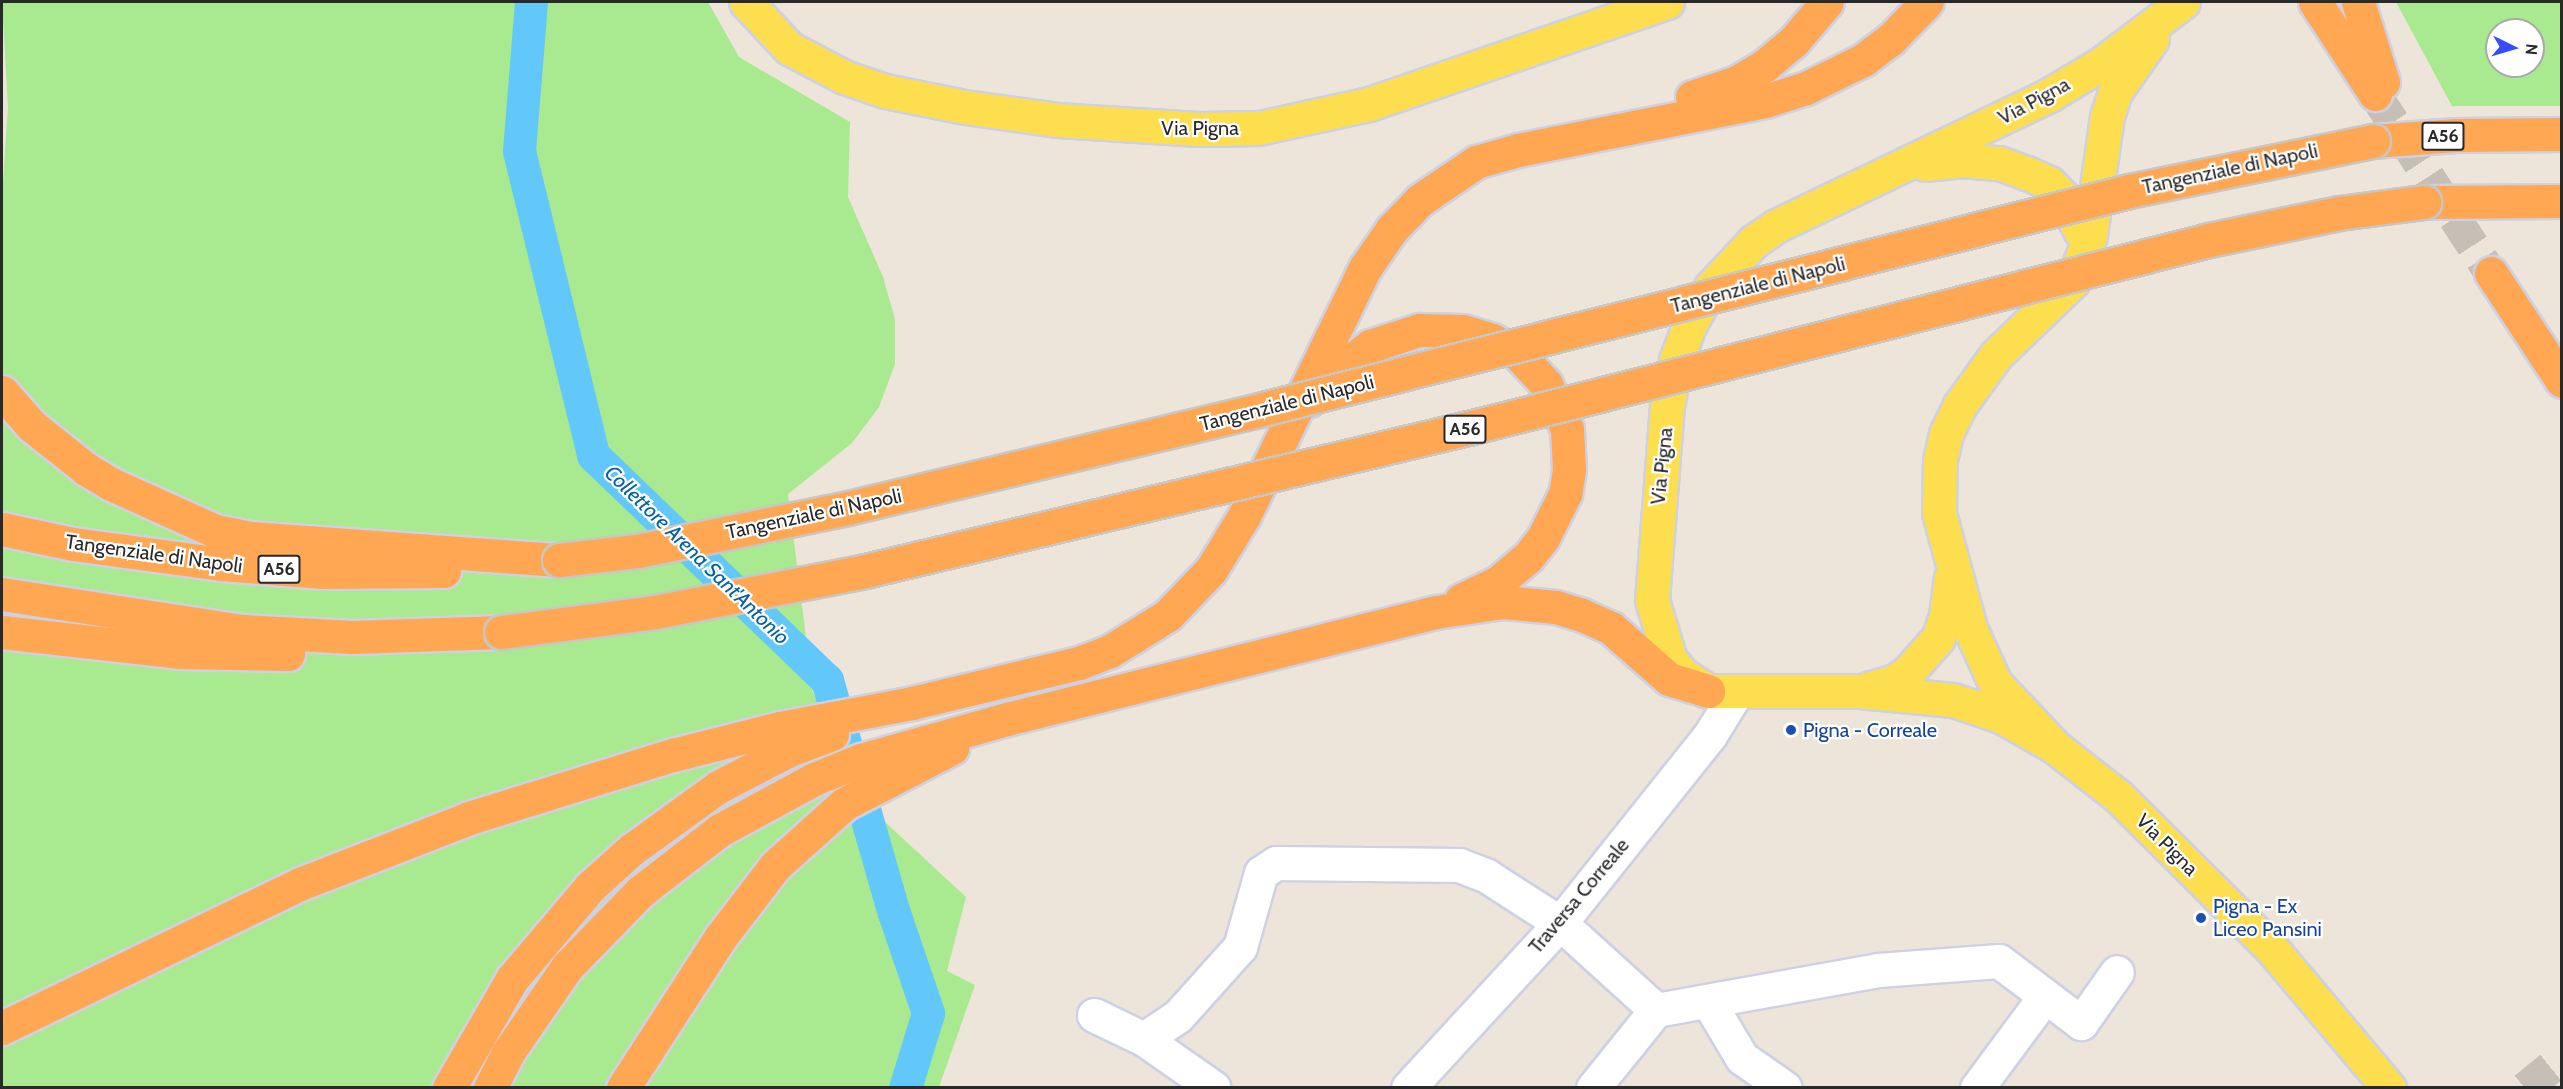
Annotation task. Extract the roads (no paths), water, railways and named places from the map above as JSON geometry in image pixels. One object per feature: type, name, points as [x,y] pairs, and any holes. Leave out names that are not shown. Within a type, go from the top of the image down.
[{"type":"highway","points":[[1569,139],[1737,82],[1793,42],[1827,2]]},
{"type":"highway","points":[[2,1028],[300,884],[469,818],[673,755],[780,728],[912,703],[1079,663],[1110,651],[1168,615],[1192,593],[1226,549],[1365,268],[1392,229],[1420,200],[1476,162],[1569,139],[1765,101],[1806,88],[1863,60],[1890,40],[1927,2]]},
{"type":"highway","points":[[2315,2],[2380,90],[2358,2]]},
{"type":"highway","name":"Tangenziale di Napoli","points":[[2,529],[73,544],[221,564],[323,572],[443,571],[638,551],[848,508],[1278,405],[2129,191],[2373,141],[2456,135],[2562,134]]},
{"type":"highway","name":"A56","points":[[2,594],[242,631],[352,637],[501,632],[644,614],[865,571],[1462,430],[2219,237],[2339,213],[2424,202],[2562,201]]},
{"type":"highway","points":[[2492,273],[2562,381]]},
{"type":"highway","points":[[1281,437],[1325,381],[1370,346],[1395,335],[1439,329],[1492,340],[1532,366],[1560,407],[1567,429],[1569,470],[1565,494],[1544,538],[1528,557],[1498,582],[1436,612]]},
{"type":"highway","points":[[2,392],[32,426],[86,469],[214,531],[250,538],[559,560]]},
{"type":"highway","points":[[490,1088],[507,1054],[567,968],[641,891],[720,830],[814,779],[861,760],[1007,719],[1436,612],[1503,602],[1565,610],[1611,628],[1669,679],[1722,692]]},
{"type":"highway","points":[[2,632],[179,652],[297,654],[404,646],[501,632]]},
{"type":"highway","points":[[449,1088],[512,979],[590,887],[631,850],[718,787],[751,768],[912,703]]},
{"type":"highway","points":[[623,1088],[746,900],[811,831],[844,804],[1007,719]]},
{"type":"main road","name":"Via Pigna","points":[[746,2],[789,48],[844,78],[885,91],[965,107],[1057,120],[1199,129],[1259,128],[1369,104],[1667,2]]},
{"type":"main road","name":"Via Pigna","points":[[2178,6],[2101,64],[2049,95],[1776,226],[1754,241],[1710,288],[1676,360],[1667,406],[1652,600],[1670,659],[1682,674],[1722,692],[1859,691],[1962,702],[2001,716],[2055,747],[2119,797],[2272,949],[2389,1088]]},
{"type":"main road","name":"Via Pigna","points":[[2055,747],[1995,683],[1970,628],[1939,513],[1938,487],[1946,434],[1960,405],[1984,370],[2060,297],[2083,259],[2095,210],[2108,116],[2115,92],[2178,6]]},
{"type":"main road","name":"Via Pigna","points":[[1886,175],[1932,162],[1961,160],[1999,163],[2027,173],[2049,183],[2063,197],[2075,216],[2083,259]]},
{"type":"main road","name":"Via Pigna","points":[[1859,691],[1895,681],[1938,638],[1947,616],[1952,563]]},
{"type":"street","name":"Traversa Correale","points":[[1408,1088],[1560,923],[1710,735],[1722,692]]},
{"type":"street","points":[[1144,1039],[1178,1016],[1240,947],[1261,873],[1276,863],[1459,865],[1487,876],[1560,923],[1656,1010]]},
{"type":"street","points":[[1593,1088],[1656,1010],[1878,970],[1999,962],[2081,1023],[2117,972]]},
{"type":"street","points":[[1977,1088],[2045,996]]},
{"type":"street","points":[[1708,1001],[1742,1058],[1785,1088]]},
{"type":"street","points":[[1094,1015],[1144,1039],[1214,1088]]},
{"type":"waterway","name":"Collettore Arena Sant'Antonio","points":[[531,2],[519,151],[593,455],[827,680],[894,913],[928,1013],[905,1088]]},
{"type":"tunnel","points":[[2375,94],[2491,273]]},
{"type":"tunnel","points":[[2525,1088],[2562,1058]]},
{"type":"place","name":"Pigna - Correale","points":[[1791,730]]},
{"type":"place","name":"Pigna - Ex Liceo Pansini","points":[[2201,918]]}]
